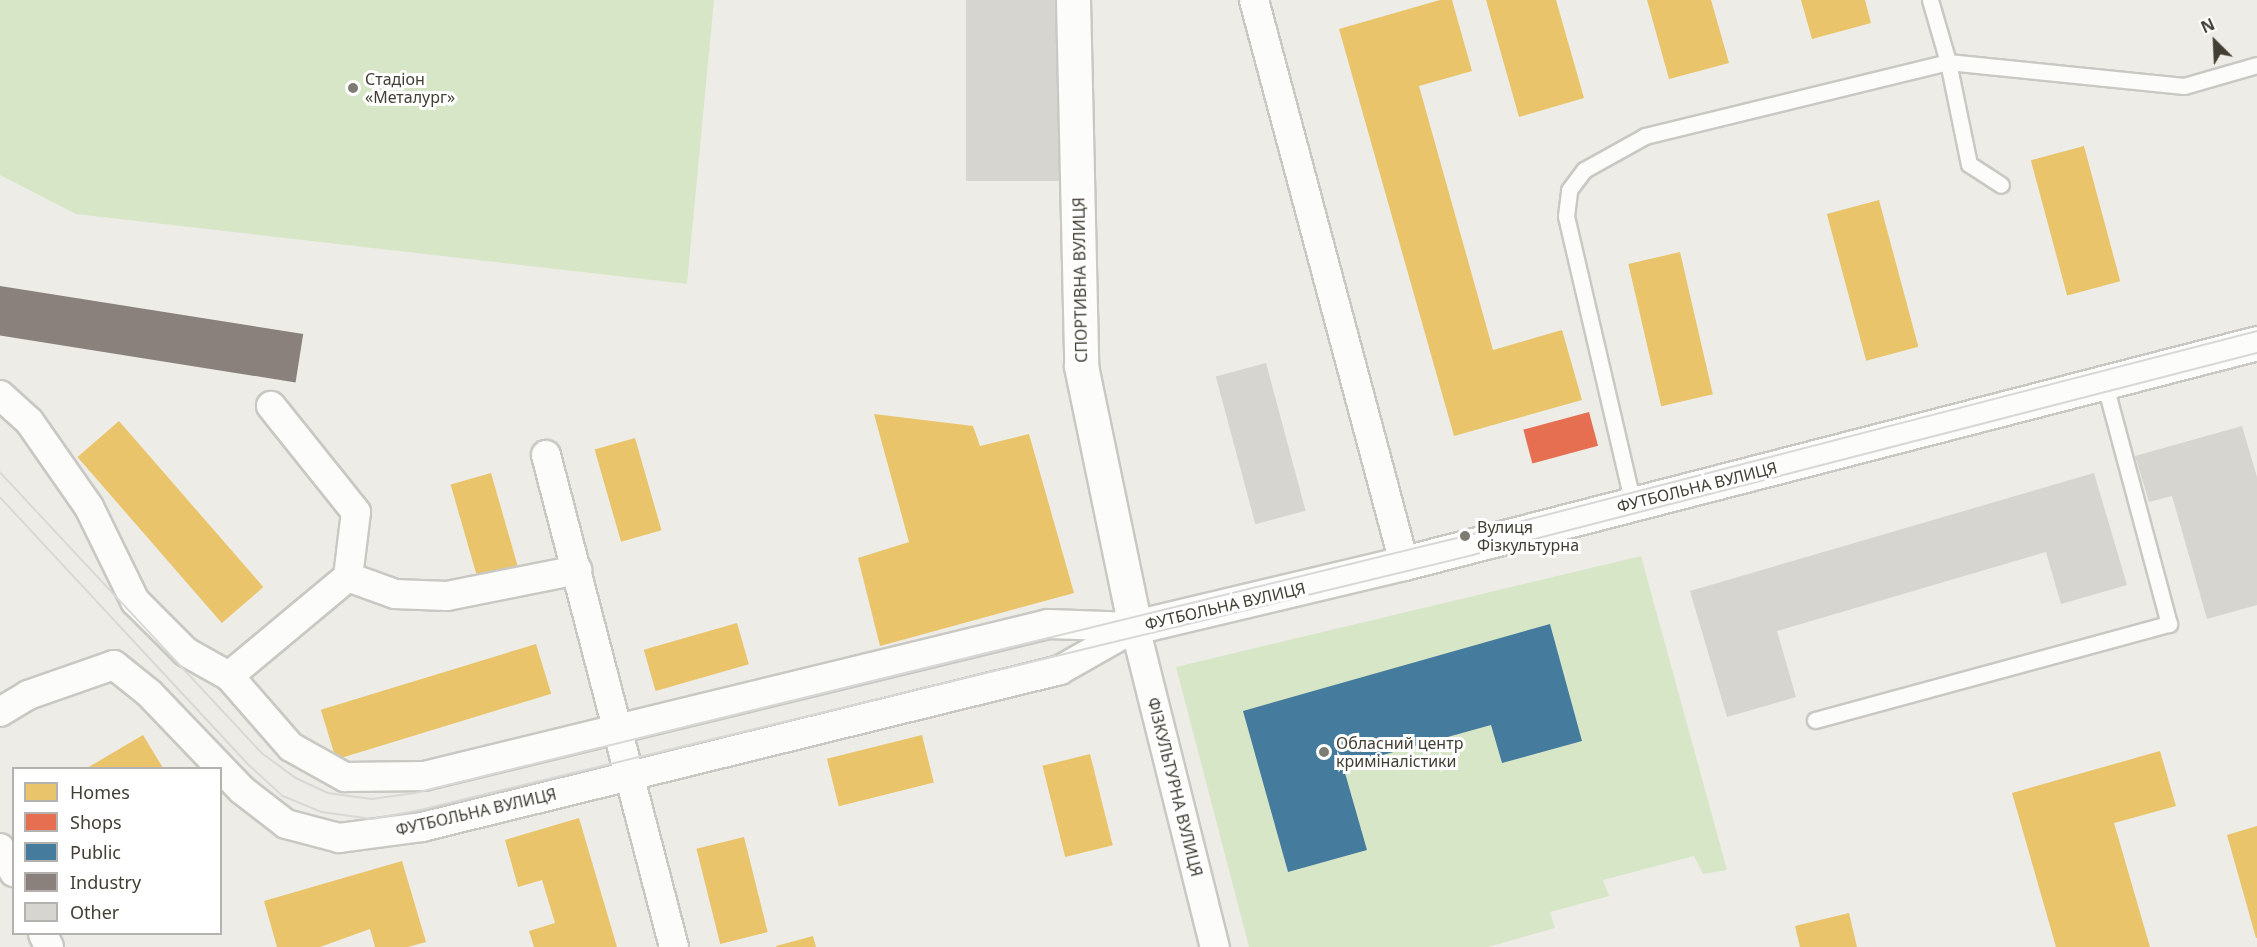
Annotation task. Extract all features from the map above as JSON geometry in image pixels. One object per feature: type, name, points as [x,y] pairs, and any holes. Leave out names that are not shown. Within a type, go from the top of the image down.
[{"type":"street","name":"СПОРТИВНА ВУЛИЦЯ","points":[[1073,0],[1081,366],[1135,627]]},
{"type":"street","points":[[1254,0],[1404,563]]},
{"type":"street","name":"ФУТБОЛЬНА ВУЛИЦЯ","points":[[0,395],[29,421],[89,507],[135,601],[186,652],[229,676],[291,747],[345,777],[424,777],[1048,624],[1135,627],[1404,563],[2257,343]]},
{"type":"street","points":[[229,676],[348,577],[356,512],[271,406]]},
{"type":"street","points":[[546,454],[674,947]]},
{"type":"street","points":[[348,577],[395,594],[447,596],[577,570]]},
{"type":"street","name":"ФУТБОЛЬНА ВУЛИЦЯ","points":[[222,769],[242,790],[286,824],[339,838],[422,827],[1060,670],[1135,627]]},
{"type":"street","name":"ФІЗКУЛЬТУРНА ВУЛИЦЯ","points":[[1135,627],[1215,947]]},
{"type":"street","name":"ФУТБОЛЬНА ВУЛИЦЯ","points":[[0,712],[28,695],[114,665],[149,693],[220,767]]},
{"type":"street","points":[[0,848],[12,869]]},
{"type":"lane","points":[[1929,0],[1948,62],[1969,164],[2001,185]]},
{"type":"lane","points":[[1633,504],[1566,216],[1569,190],[1584,170],[1645,136],[1948,62],[2184,86],[2257,65]]},
{"type":"lane","points":[[1815,720],[2169,624],[2104,382]]},
{"type":"green space","name":"Стадіон «Металург»","points":[[0,0],[714,0],[687,284],[76,214],[0,175]]},
{"type":"green space","points":[[1641,556],[1727,870],[1703,874],[1694,856],[1603,880],[1609,896],[1550,912],[1555,928],[1488,947],[1249,947],[1176,667]]},
{"type":"building: Homes","points":[[1440,0],[1452,0],[1472,71],[1419,86],[1493,350],[1562,330],[1582,400],[1454,436],[1339,29]]},
{"type":"building: Homes","points":[[1486,0],[1556,0],[1584,98],[1519,117]]},
{"type":"building: Homes","points":[[1647,0],[1711,0],[1729,63],[1669,79]]},
{"type":"building: Homes","points":[[1801,0],[1865,0],[1871,23],[1812,39]]},
{"type":"building: Homes","points":[[2084,146],[2120,281],[2067,295],[2031,160]]},
{"type":"building: Homes","points":[[1879,200],[1918,347],[1866,361],[1827,214]]},
{"type":"building: Homes","points":[[1680,252],[1713,394],[1661,406],[1628,264]]},
{"type":"building: Homes","points":[[874,414],[973,426],[980,446],[1029,434],[1074,593],[880,646],[858,558],[909,542]]},
{"type":"building: Homes","points":[[119,421],[263,587],[222,623],[77,457]]},
{"type":"building: Homes","points":[[635,438],[661,530],[621,542],[595,450]]},
{"type":"building: Homes","points":[[491,473],[517,565],[477,577],[451,485]]},
{"type":"building: Homes","points":[[737,623],[749,664],[656,691],[644,650]]},
{"type":"building: Homes","points":[[536,644],[551,694],[336,760],[321,710]]},
{"type":"building: Homes","points":[[143,735],[162,767],[89,767]]},
{"type":"building: Homes","points":[[922,735],[934,783],[839,806],[827,759]]},
{"type":"building: Homes","points":[[2160,751],[2176,806],[2114,823],[2150,947],[2056,947],[2012,793]]},
{"type":"building: Homes","points":[[1090,754],[1113,845],[1065,857],[1042,766]]},
{"type":"building: Homes","points":[[579,818],[617,947],[534,947],[529,931],[555,923],[542,880],[518,887],[505,840]]},
{"type":"building: Homes","points":[[2257,826],[2257,938],[2256,938],[2227,835]]},
{"type":"building: Homes","points":[[744,837],[768,932],[720,944],[696,849]]},
{"type":"building: Homes","points":[[402,861],[426,942],[408,947],[375,947],[370,929],[320,947],[277,947],[264,901]]},
{"type":"building: Homes","points":[[1849,913],[1857,947],[1800,947],[1795,926]]},
{"type":"building: Homes","points":[[813,936],[816,947],[776,947],[776,946]]},
{"type":"building: Shops","points":[[1589,412],[1598,446],[1532,463],[1523,430]]},
{"type":"building: Public","name":"Обласний центр криміналістики","points":[[1550,624],[1582,741],[1502,763],[1491,725],[1343,766],[1367,850],[1288,872],[1243,711]]},
{"type":"building: Industry","points":[[0,286],[303,334],[296,382],[0,336]]},
{"type":"building: Other","points":[[966,0],[1068,0],[1068,181],[966,181]]},
{"type":"building: Other","points":[[1266,363],[1306,511],[1255,524],[1216,376]]},
{"type":"building: Other","points":[[2242,426],[2257,477],[2257,605],[2207,619],[2172,496],[2149,502],[2135,456]]},
{"type":"building: Other","points":[[2094,473],[2127,585],[2061,604],[2046,552],[1777,631],[1796,697],[1727,717],[1690,591]]},
{"type":"tram line","points":[[0,472],[262,753],[296,778],[328,793],[372,799],[415,793],[1465,536],[2257,331]]},
{"type":"tram line","points":[[0,497],[247,763],[283,796],[322,812],[372,819],[420,810],[1469,556],[2257,353]]},
{"type":"place","name":"Стадіон «Металург»","points":[[353,88]]},
{"type":"place","name":"Вулиця Фізкультурна","points":[[1465,536]]},
{"type":"place","name":"Обласний центр криміналістики","points":[[1324,752]]}]
